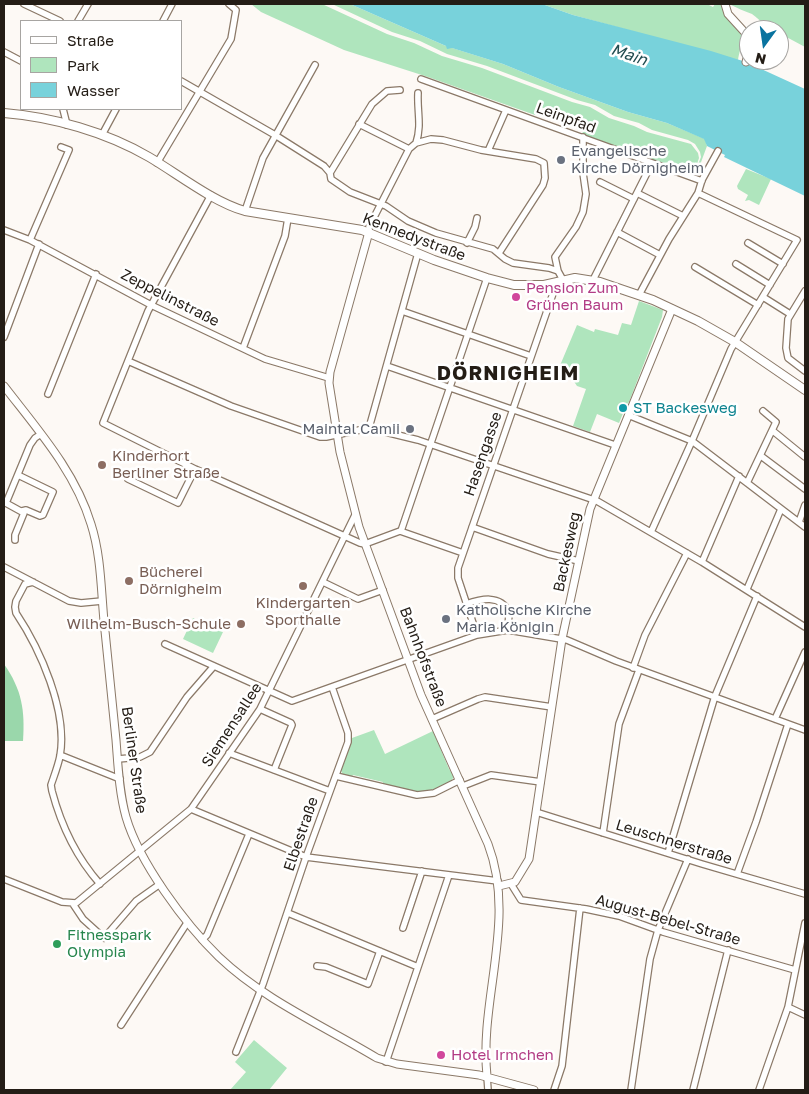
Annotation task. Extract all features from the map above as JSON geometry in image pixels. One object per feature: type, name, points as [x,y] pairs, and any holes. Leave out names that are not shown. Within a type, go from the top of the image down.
[{"type":"main road","name":"Kennedystraße","points":[[4,113],[36,117],[102,135],[158,163],[232,207],[245,211],[350,227],[369,232],[418,254],[487,278],[524,286],[544,285],[576,278],[593,280],[639,295],[698,321],[735,342],[805,390]]},
{"type":"street","points":[[24,4],[58,20]]},
{"type":"street","points":[[79,20],[88,4]]},
{"type":"street","points":[[164,20],[172,4]]},
{"type":"street","points":[[158,163],[230,38],[236,12],[229,4]]},
{"type":"street","points":[[725,4],[728,14],[739,26]]},
{"type":"street","points":[[4,52],[20,60]]},
{"type":"street","points":[[245,211],[262,160],[315,65]]},
{"type":"street","name":"Leinpfad","points":[[421,79],[702,181]]},
{"type":"street","points":[[182,82],[275,135],[324,166],[331,179],[350,192],[380,204],[421,227],[444,237],[493,250],[513,263],[558,271]]},
{"type":"street","points":[[330,174],[372,104],[387,91],[400,90]]},
{"type":"street","points":[[416,143],[420,130],[417,109],[418,93]]},
{"type":"street","points":[[63,110],[67,125]]},
{"type":"street","points":[[102,135],[115,110]]},
{"type":"street","points":[[488,151],[506,110]]},
{"type":"street","points":[[359,124],[409,149]]},
{"type":"street","points":[[560,281],[555,257],[576,227],[584,206],[586,194],[582,173],[583,137]]},
{"type":"street","points":[[369,232],[380,204],[409,149],[416,143],[431,139],[443,140],[488,151],[543,161],[545,170],[543,185],[499,253]]},
{"type":"street","points":[[30,240],[68,150],[60,147]]},
{"type":"street","points":[[639,295],[660,255],[698,193],[702,181],[718,151]]},
{"type":"street","points":[[593,280],[652,163]]},
{"type":"street","points":[[600,182],[683,216]]},
{"type":"street","points":[[651,532],[735,342],[797,240],[698,193]]},
{"type":"street","points":[[212,196],[151,304],[103,423],[195,469],[345,537],[365,544],[401,531],[463,553]]},
{"type":"street","points":[[243,348],[286,236],[288,218]]},
{"type":"street","points":[[467,243],[477,218]]},
{"type":"street","name":"Zeppelinstraße","points":[[4,230],[39,244],[151,304],[266,359],[329,378]]},
{"type":"street","name":"Bahnhofstraße","points":[[369,232],[329,378],[337,435],[355,515],[408,660],[492,854],[498,884],[500,914],[487,1029],[488,1090]]},
{"type":"street","points":[[617,232],[660,255]]},
{"type":"street","points":[[748,243],[783,264]]},
{"type":"street","points":[[4,337],[39,244]]},
{"type":"street","points":[[369,428],[418,254]]},
{"type":"street","points":[[736,264],[770,285]]},
{"type":"street","points":[[695,267],[758,306]]},
{"type":"street","points":[[48,394],[96,274]]},
{"type":"street","points":[[401,531],[487,278]]},
{"type":"street","name":"Hasengasse","points":[[477,635],[457,574],[512,409],[560,281]]},
{"type":"street","points":[[805,291],[790,314],[786,354],[792,362],[805,371]]},
{"type":"street","points":[[763,297],[790,314]]},
{"type":"street","name":"Backesweg","points":[[511,884],[520,877],[529,859],[562,639],[593,500],[672,309]]},
{"type":"street","points":[[402,311],[531,356]]},
{"type":"street","points":[[128,361],[238,409],[320,436],[337,435],[369,428],[431,444],[593,500],[687,553],[805,627]]},
{"type":"street","points":[[387,366],[615,445]]},
{"type":"street","name":"Berliner Straße","points":[[4,386],[67,470],[88,514],[97,554],[120,779],[126,817],[131,832],[160,884],[188,923],[222,960],[260,990],[386,1062],[487,1076],[534,1090]]},
{"type":"street","points":[[747,483],[776,422],[763,411]]},
{"type":"street","points":[[628,414],[692,441],[805,527]]},
{"type":"street","points":[[773,431],[805,457]]},
{"type":"street","points":[[18,475],[53,492],[42,515],[40,516],[26,510],[22,511],[5,503],[30,445],[41,434]]},
{"type":"street","points":[[761,456],[805,490]]},
{"type":"street","points":[[128,479],[178,503],[195,469]]},
{"type":"street","points":[[702,562],[739,476]]},
{"type":"street","points":[[798,522],[805,505]]},
{"type":"street","points":[[747,589],[781,509]]},
{"type":"street","points":[[15,540],[23,514],[22,511]]},
{"type":"street","name":"Siemensallee","points":[[73,904],[80,902],[191,809],[260,709],[355,515]]},
{"type":"street","points":[[472,527],[548,554],[579,561]]},
{"type":"street","points":[[603,833],[620,724],[645,635],[687,553]]},
{"type":"street","points":[[4,566],[69,601],[102,601]]},
{"type":"street","points":[[33,582],[25,584],[15,607],[16,613],[40,654],[49,676],[58,717],[60,755],[51,786],[54,801],[64,828],[87,870],[100,884]]},
{"type":"street","points":[[323,582],[358,599],[383,590]]},
{"type":"street","points":[[668,853],[715,696],[757,596]]},
{"type":"street","points":[[466,604],[486,599],[498,601],[509,612],[508,630]]},
{"type":"street","points":[[165,644],[292,701],[477,635],[508,630],[568,640],[636,669],[805,730]]},
{"type":"street","points":[[775,719],[805,652]]},
{"type":"street","points":[[118,759],[140,757],[150,752],[188,697],[214,666]]},
{"type":"street","name":"Elbestraße","points":[[236,1052],[288,913],[349,736],[332,687]]},
{"type":"street","points":[[432,719],[486,697],[552,707]]},
{"type":"street","points":[[260,709],[292,725],[274,770]]},
{"type":"street","points":[[737,874],[788,724]]},
{"type":"street","points":[[229,753],[330,791]]},
{"type":"street","points":[[60,755],[120,779]]},
{"type":"street","points":[[336,776],[417,795],[434,793],[491,775],[541,782]]},
{"type":"street","points":[[191,809],[306,857],[450,875],[498,884],[511,884]]},
{"type":"street","name":"Leuschnerstraße","points":[[536,812],[805,894]]},
{"type":"street","points":[[202,940],[207,935],[249,834]]},
{"type":"street","points":[[631,1090],[650,959],[658,930],[688,859]]},
{"type":"street","points":[[403,928],[422,872]]},
{"type":"street","points":[[386,1062],[450,875]]},
{"type":"street","points":[[4,878],[62,902],[73,904],[83,920],[104,938],[136,901],[160,884]]},
{"type":"street","name":"August-Bebel-Straße","points":[[511,884],[521,900],[580,908],[619,916],[658,930],[795,970]]},
{"type":"street","points":[[554,1090],[562,1066],[580,908]]},
{"type":"street","points":[[288,913],[418,967]]},
{"type":"street","points":[[122,1025],[188,923]]},
{"type":"street","points":[[759,1090],[788,1007],[805,923]]},
{"type":"street","points":[[693,1090],[728,950]]},
{"type":"street","points":[[317,966],[326,967],[368,984],[380,952]]},
{"type":"street","points":[[788,1007],[805,1015]]},
{"type":"green space","points":[[251,4],[322,4],[387,34],[414,43],[442,56],[482,68],[590,107],[609,118],[647,132],[691,144],[698,153],[699,158],[694,173],[696,178],[582,135],[585,123],[538,106],[535,115],[428,77],[344,50],[261,12]]},
{"type":"green space","points":[[332,4],[350,4],[446,46],[503,64],[559,87],[628,112],[667,123],[705,139],[707,146],[697,173],[695,172],[701,157],[700,152],[695,144],[688,140],[652,130],[639,123],[614,116],[595,105],[487,66],[447,54],[420,41],[392,32]]},
{"type":"green space","points":[[542,4],[707,4],[713,7],[715,4],[722,4],[725,15],[739,30],[738,60],[573,15]]},
{"type":"green space","points":[[729,4],[805,4],[805,47],[789,38],[789,20],[759,20],[752,14]]},
{"type":"green space","points":[[746,169],[771,179],[759,205],[749,200],[745,201],[748,195],[738,189],[737,186]]},
{"type":"green space","points":[[639,301],[663,310],[662,317],[629,402],[627,404],[623,403],[621,409],[624,411],[619,423],[597,414],[590,432],[573,426],[586,389],[577,386],[573,380],[556,375],[577,325],[594,332],[595,329],[618,335],[622,323],[631,325]]},
{"type":"green space","points":[[193,618],[223,632],[213,653],[183,639]]},
{"type":"green space","points":[[4,664],[15,683],[21,701],[23,710],[23,741],[4,741]]},
{"type":"green space","points":[[374,730],[385,754],[433,731],[449,769],[454,776],[452,780],[435,789],[419,792],[383,786],[383,782],[353,775],[351,778],[343,776],[341,770],[352,738]]},
{"type":"green space","points":[[254,1040],[287,1068],[269,1090],[230,1090],[246,1072],[235,1062]]},
{"type":"water","name":"Main","points":[[350,4],[542,4],[573,15],[739,60],[739,70],[763,70],[805,89],[805,196],[724,157],[725,155],[707,146],[704,139],[667,123],[628,112],[503,64],[452,48],[447,49],[446,46]]},
{"type":"place","name":"Evangelische Kirche Dörnigheim","points":[[561,160]]},
{"type":"place","name":"Pension Zum Grünen Baum","points":[[516,297]]},
{"type":"place","name":"ST Backesweg","points":[[623,408]]},
{"type":"place","name":"Maintal Camii","points":[[410,429]]},
{"type":"place","name":"Kinderhort Berliner Straße","points":[[102,465]]},
{"type":"place","name":"Bücherei Dörnigheim","points":[[129,581]]},
{"type":"place","name":"Kindergarten Sporthalle","points":[[303,586]]},
{"type":"place","name":"Katholische Kirche Maria Königin","points":[[446,619]]},
{"type":"place","name":"Wilhelm-Busch-Schule","points":[[241,624]]},
{"type":"place","name":"Fitnesspark Olympia","points":[[57,944]]},
{"type":"place","name":"Hotel Irmchen","points":[[441,1055]]},
{"type":"district","name":"DÖRNIGHEIM","points":[[508,374]]}]
